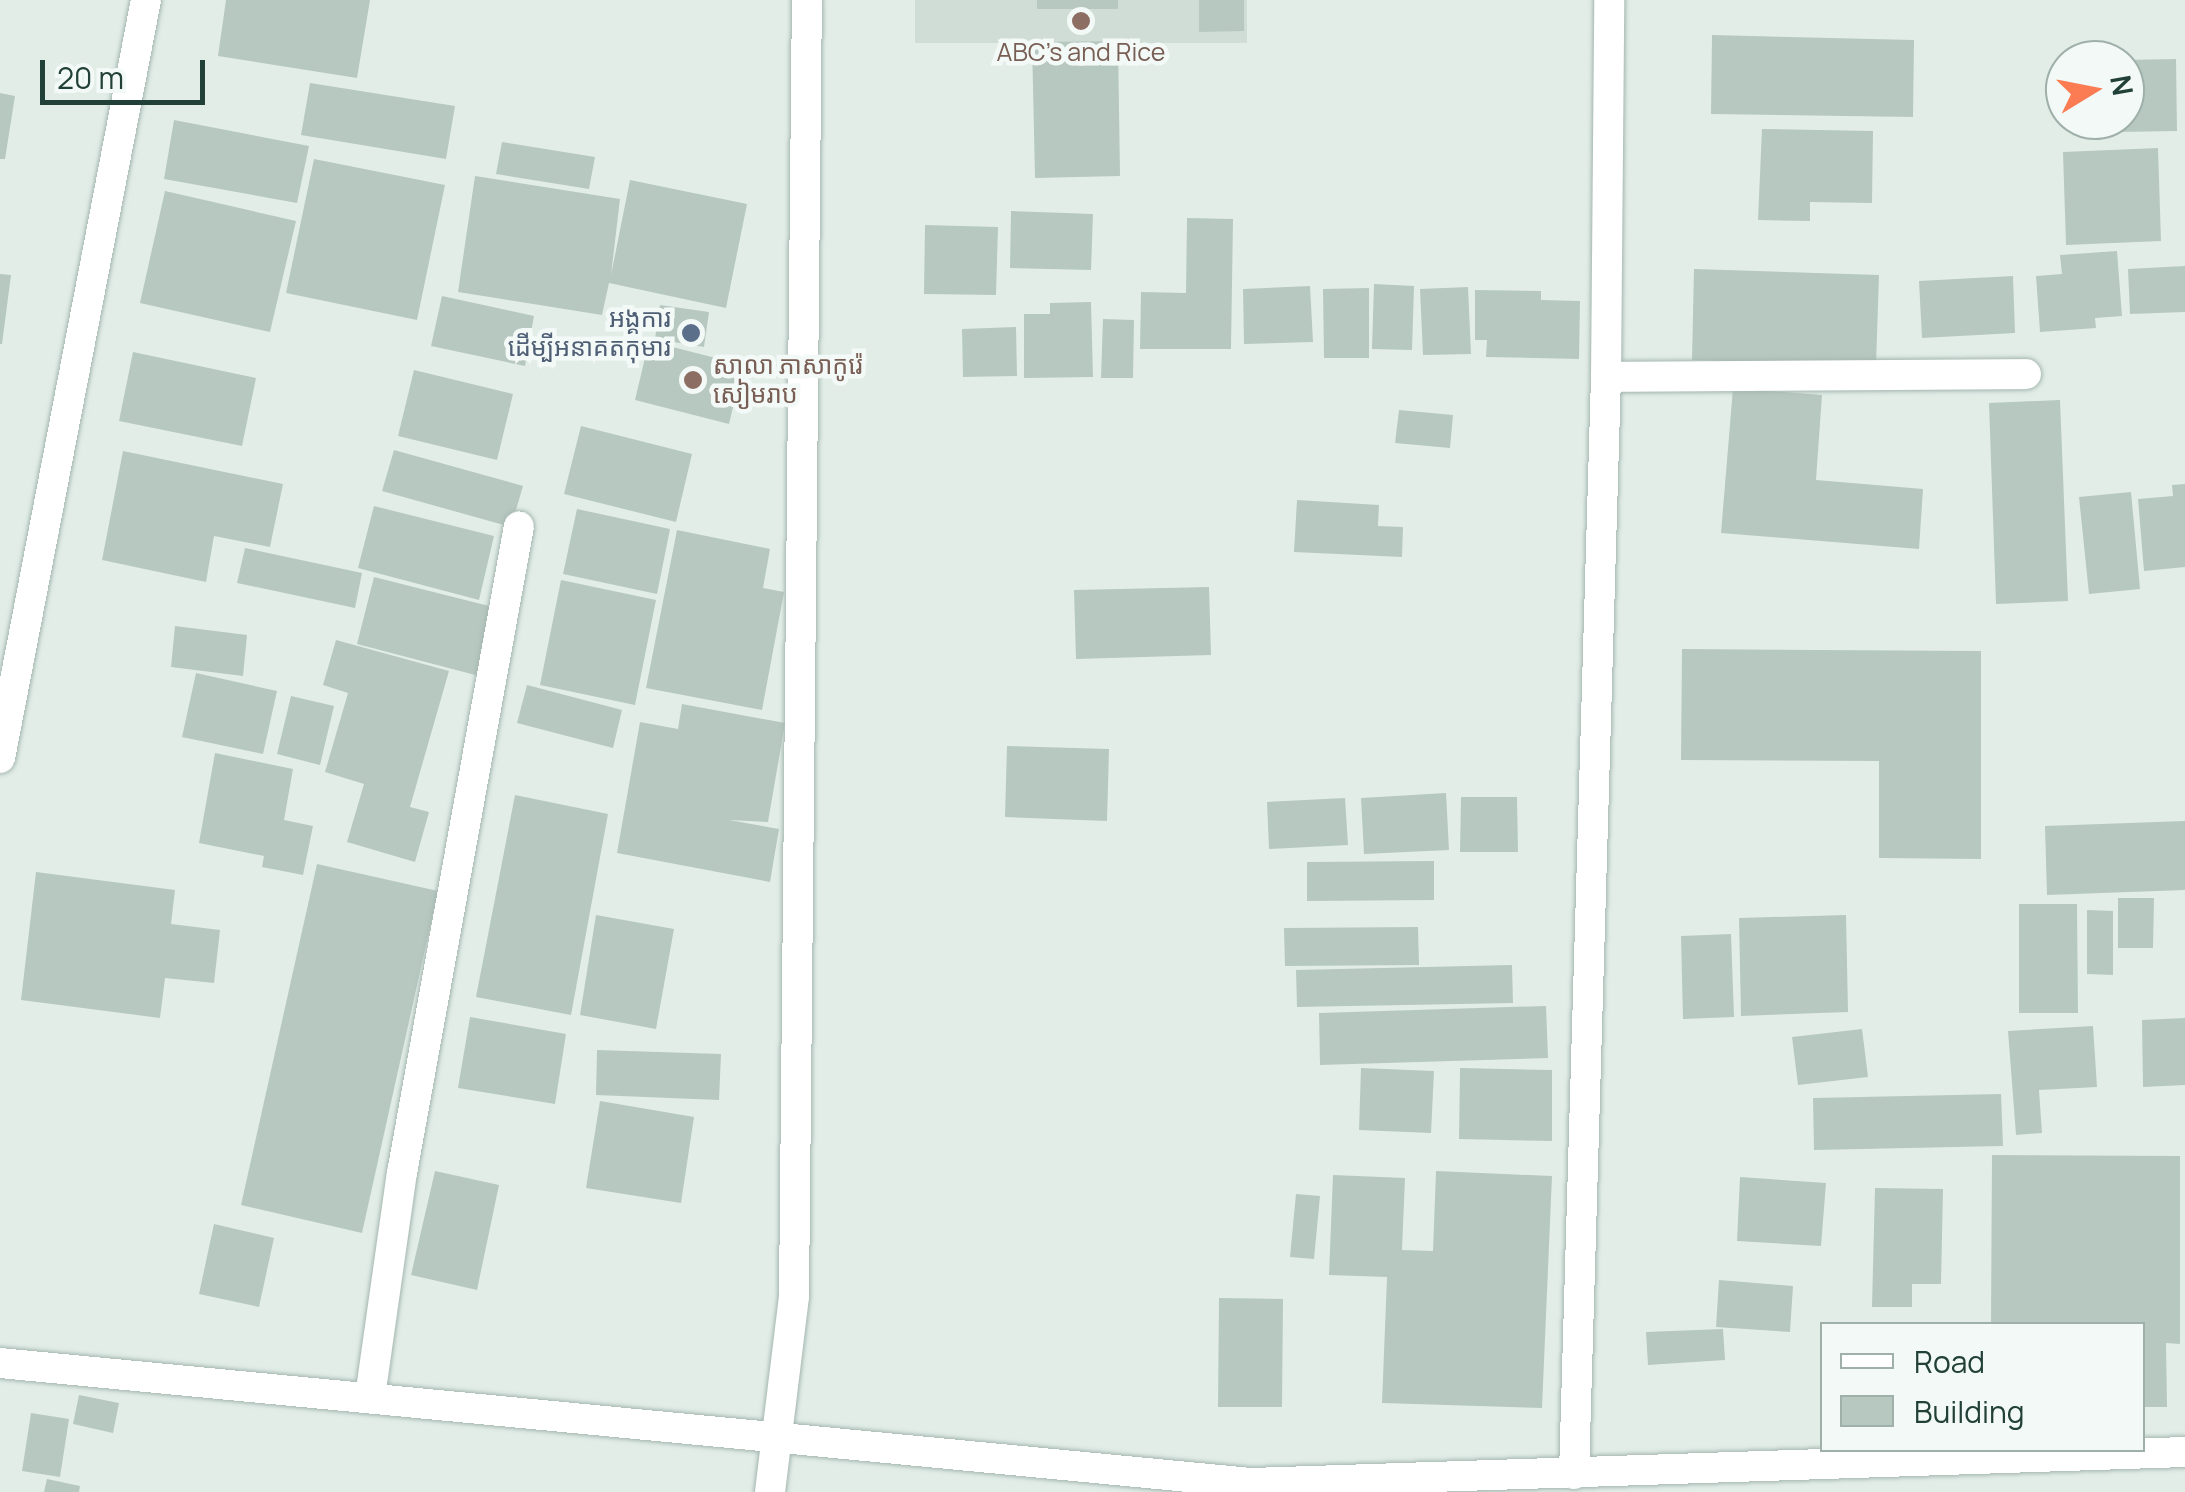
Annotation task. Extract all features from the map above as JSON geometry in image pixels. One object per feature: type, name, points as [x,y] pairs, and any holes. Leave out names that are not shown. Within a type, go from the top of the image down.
[{"type":"street","points":[[0,758],[146,0]]},
{"type":"street","points":[[770,1492],[772,1440],[794,1297],[807,0]]},
{"type":"street","points":[[1574,1474],[1606,376],[1609,0]]},
{"type":"street","points":[[1606,376],[2026,374]]},
{"type":"street","points":[[370,1398],[402,1173],[518,526]]},
{"type":"street","points":[[0,1363],[1251,1483],[2185,1452]]},
{"type":"shaded area","name":"ABC's and Rice","points":[[915,0],[1247,0],[1247,43],[915,43]]},
{"type":"building","points":[[226,0],[370,0],[357,78],[218,56]]},
{"type":"building","points":[[1037,0],[1118,0],[1118,9],[1037,9]]},
{"type":"building","points":[[1199,0],[1244,0],[1244,31],[1199,32]]},
{"type":"building","points":[[1712,35],[1914,40],[1913,117],[1711,114]]},
{"type":"building","points":[[1118,41],[1120,176],[1035,178],[1032,42]]},
{"type":"building","points":[[2176,59],[2177,131],[2145,132],[2145,60]]},
{"type":"building","points":[[310,83],[455,106],[446,159],[301,135]]},
{"type":"building","points":[[0,93],[15,96],[5,159],[0,159]]},
{"type":"building","points":[[174,120],[309,146],[297,203],[164,179]]},
{"type":"building","points":[[1762,129],[1873,131],[1872,203],[1810,202],[1810,221],[1758,220]]},
{"type":"building","points":[[502,142],[595,157],[589,189],[496,174]]},
{"type":"building","points":[[2158,148],[2161,241],[2066,245],[2063,152]]},
{"type":"building","points":[[314,159],[445,185],[417,320],[286,293]]},
{"type":"building","points":[[475,176],[620,199],[611,275],[630,180],[747,204],[726,308],[609,283],[602,315],[458,292]]},
{"type":"building","points":[[165,191],[296,221],[270,332],[140,303]]},
{"type":"building","points":[[1011,211],[1093,214],[1091,270],[1010,268]]},
{"type":"building","points":[[1187,218],[1233,219],[1231,349],[1140,349],[1141,292],[1186,293]]},
{"type":"building","points":[[925,225],[998,227],[996,295],[924,294]]},
{"type":"building","points":[[2117,251],[2122,316],[2095,318],[2096,328],[2040,332],[2036,276],[2062,274],[2060,255]]},
{"type":"building","points":[[2185,266],[2185,312],[2130,314],[2128,269]]},
{"type":"building","points":[[1694,269],[1879,275],[1876,365],[1692,360]]},
{"type":"building","points":[[0,274],[11,275],[2,344],[0,344]]},
{"type":"building","points":[[2013,276],[2015,333],[1922,338],[1919,281]]},
{"type":"building","points":[[1374,284],[1414,286],[1412,350],[1372,349]]},
{"type":"building","points":[[1310,286],[1313,342],[1244,344],[1243,289]]},
{"type":"building","points":[[1468,287],[1471,354],[1423,355],[1420,289]]},
{"type":"building","points":[[1369,288],[1369,358],[1324,358],[1323,289]]},
{"type":"building","points":[[1475,290],[1541,291],[1541,300],[1580,301],[1579,359],[1486,357],[1487,340],[1475,340]]},
{"type":"building","points":[[442,296],[534,316],[525,366],[431,346]]},
{"type":"building","points":[[1091,302],[1093,377],[1024,378],[1024,314],[1050,314],[1050,303]]},
{"type":"building","points":[[660,305],[709,312],[704,347],[655,339]]},
{"type":"building","points":[[1103,319],[1134,320],[1133,378],[1101,378]]},
{"type":"building","points":[[1016,327],[1017,376],[963,377],[962,329]]},
{"type":"building","points":[[649,341],[743,365],[729,424],[635,400]]},
{"type":"building","points":[[133,352],[256,378],[242,446],[119,421]]},
{"type":"building","points":[[414,370],[513,394],[497,460],[398,436]]},
{"type":"building","points":[[1733,388],[1822,395],[1816,480],[1923,489],[1919,549],[1721,533]]},
{"type":"building","points":[[2060,400],[2068,601],[1996,604],[1989,403]]},
{"type":"building","points":[[1399,410],[1453,415],[1450,448],[1395,443]]},
{"type":"building","points":[[581,426],[692,454],[676,522],[564,494]]},
{"type":"building","points":[[394,450],[523,486],[511,527],[382,491]]},
{"type":"building","points":[[123,451],[283,484],[270,547],[214,536],[206,582],[102,560]]},
{"type":"building","points":[[2185,484],[2185,567],[2144,571],[2138,499],[2173,496],[2172,485]]},
{"type":"building","points":[[2131,492],[2140,589],[2089,594],[2079,497]]},
{"type":"building","points":[[1297,500],[1379,505],[1378,526],[1403,527],[1402,557],[1294,552]]},
{"type":"building","points":[[374,506],[494,536],[479,600],[358,568]]},
{"type":"building","points":[[577,509],[670,529],[657,594],[563,574]]},
{"type":"building","points":[[677,530],[770,549],[763,588],[784,592],[762,710],[646,688]]},
{"type":"building","points":[[245,548],[362,573],[355,608],[237,583]]},
{"type":"building","points":[[374,577],[497,608],[479,676],[357,644]]},
{"type":"building","points":[[561,580],[656,600],[635,705],[540,685]]},
{"type":"building","points":[[1209,587],[1211,655],[1076,659],[1074,590]]},
{"type":"building","points":[[175,626],[247,635],[243,676],[171,667]]},
{"type":"building","points":[[336,640],[449,671],[410,807],[429,812],[415,862],[347,842],[364,784],[325,772],[348,693],[323,685]]},
{"type":"building","points":[[1682,649],[1981,651],[1981,859],[1879,858],[1879,761],[1681,760]]},
{"type":"building","points":[[196,673],[277,691],[263,754],[182,737]]},
{"type":"building","points":[[527,685],[622,710],[613,748],[517,723]]},
{"type":"building","points":[[291,696],[334,706],[320,765],[277,754]]},
{"type":"building","points":[[682,704],[785,723],[768,822],[729,820],[779,829],[770,882],[617,853],[640,722],[678,729]]},
{"type":"building","points":[[1007,746],[1109,749],[1107,821],[1005,817]]},
{"type":"building","points":[[215,753],[293,769],[284,820],[313,826],[303,875],[262,867],[264,856],[199,843]]},
{"type":"building","points":[[1446,793],[1449,850],[1364,854],[1361,798]]},
{"type":"building","points":[[515,795],[608,814],[571,1015],[476,997]]},
{"type":"building","points":[[1461,797],[1517,797],[1518,852],[1460,852]]},
{"type":"building","points":[[1345,798],[1348,845],[1269,849],[1267,802]]},
{"type":"building","points":[[2185,821],[2185,890],[2047,895],[2045,826]]},
{"type":"building","points":[[1434,861],[1434,900],[1307,901],[1307,862]]},
{"type":"building","points":[[317,864],[438,891],[362,1233],[241,1205]]},
{"type":"building","points":[[36,872],[175,890],[171,924],[220,930],[214,983],[165,978],[160,1018],[21,1000]]},
{"type":"building","points":[[2118,898],[2154,898],[2153,948],[2118,948]]},
{"type":"building","points":[[2019,904],[2077,904],[2078,1013],[2019,1013]]},
{"type":"building","points":[[2087,910],[2113,911],[2113,975],[2087,974]]},
{"type":"building","points":[[596,915],[674,929],[656,1029],[580,1015]]},
{"type":"building","points":[[1846,915],[1848,1012],[1741,1016],[1739,918]]},
{"type":"building","points":[[1418,927],[1419,965],[1285,966],[1284,928]]},
{"type":"building","points":[[1731,934],[1734,1017],[1683,1019],[1681,936]]},
{"type":"building","points":[[1512,965],[1513,1003],[1297,1007],[1296,970]]},
{"type":"building","points":[[1546,1006],[1548,1058],[1320,1065],[1319,1013]]},
{"type":"building","points":[[470,1017],[566,1034],[555,1104],[458,1088]]},
{"type":"building","points":[[2185,1018],[2185,1085],[2143,1087],[2142,1020]]},
{"type":"building","points":[[2093,1026],[2097,1087],[2039,1090],[2042,1133],[2016,1135],[2008,1031]]},
{"type":"building","points":[[1862,1029],[1868,1077],[1798,1085],[1792,1037]]},
{"type":"building","points":[[597,1050],[721,1054],[719,1100],[596,1095]]},
{"type":"building","points":[[1361,1068],[1434,1071],[1431,1133],[1359,1130]]},
{"type":"building","points":[[1460,1068],[1552,1070],[1552,1141],[1459,1139]]},
{"type":"building","points":[[2001,1094],[2003,1146],[1814,1150],[1813,1098]]},
{"type":"building","points":[[600,1101],[694,1117],[681,1203],[586,1188]]},
{"type":"building","points":[[1992,1155],[2180,1156],[2180,1344],[2166,1343],[2167,1407],[2145,1407],[2145,1322],[1991,1322]]},
{"type":"building","points":[[435,1171],[499,1185],[477,1290],[411,1275]]},
{"type":"building","points":[[1436,1171],[1552,1176],[1542,1408],[1382,1403],[1387,1277],[1329,1275],[1333,1175],[1405,1178],[1402,1250],[1433,1251]]},
{"type":"building","points":[[1740,1177],[1826,1183],[1821,1246],[1737,1241]]},
{"type":"building","points":[[1875,1188],[1943,1189],[1941,1284],[1912,1284],[1912,1307],[1872,1307]]},
{"type":"building","points":[[1296,1194],[1320,1196],[1314,1259],[1290,1257]]},
{"type":"building","points":[[214,1224],[274,1238],[259,1307],[199,1294]]},
{"type":"building","points":[[1719,1280],[1793,1286],[1790,1332],[1716,1327]]},
{"type":"building","points":[[1219,1298],[1283,1299],[1282,1407],[1218,1407]]},
{"type":"building","points":[[1723,1329],[1725,1360],[1648,1365],[1646,1332]]},
{"type":"building","points":[[79,1395],[119,1403],[113,1433],[73,1424]]},
{"type":"building","points":[[31,1413],[69,1419],[60,1477],[22,1471]]},
{"type":"building","points":[[47,1479],[80,1486],[79,1492],[44,1492]]},
{"type":"place","name":"ABC's and Rice","points":[[1081,21]]},
{"type":"place","name":"អង្គការ ដើម្បីអនាគតកុមារ","points":[[691,333]]},
{"type":"place","name":"សាលា ភាសាកូរ៉េ សៀមរាប","points":[[693,380]]}]
